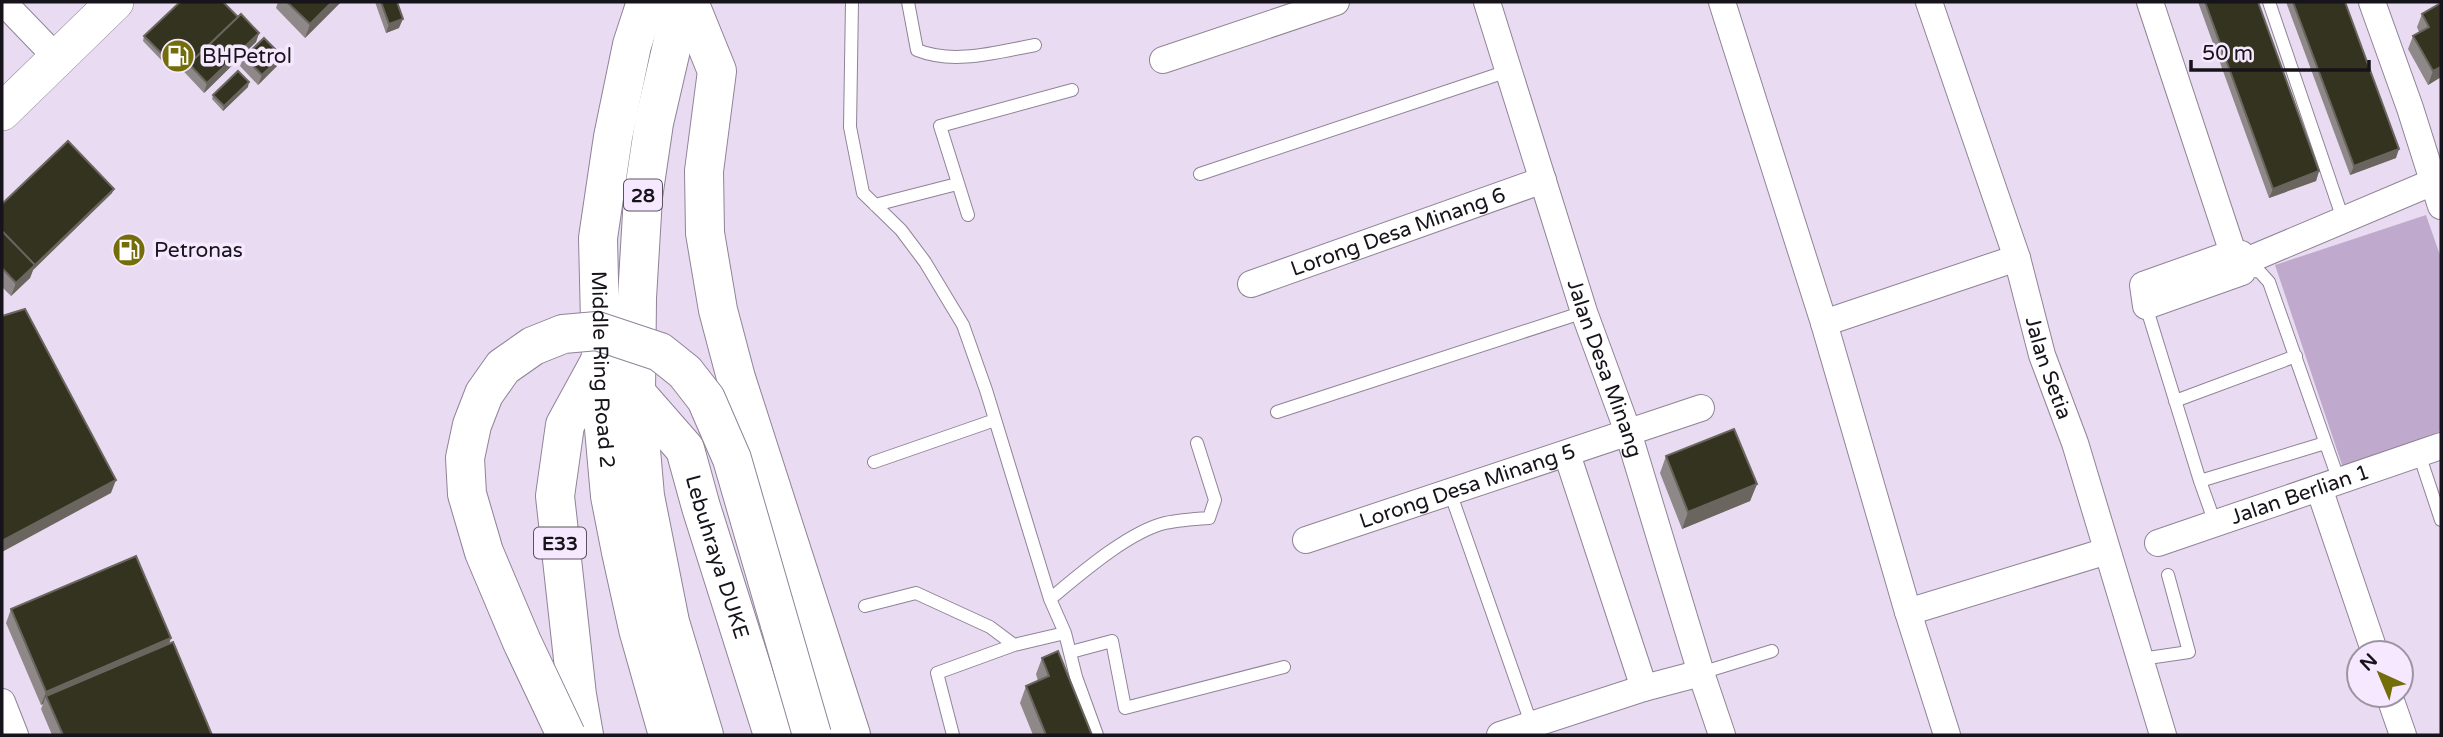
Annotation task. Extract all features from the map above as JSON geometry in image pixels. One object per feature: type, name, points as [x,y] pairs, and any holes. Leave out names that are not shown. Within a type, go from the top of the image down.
[{"type":"highway","name":"Middle Ring Road 2","points":[[646,2],[632,45],[618,111],[598,238],[601,359],[610,496],[637,543],[670,622],[704,735]]},
{"type":"highway","name":"Middle Ring Road 2","points":[[668,735],[638,629],[637,543],[645,496],[636,393],[637,298],[643,197],[654,123],[682,2]]},
{"type":"highway","points":[[689,2],[718,71],[704,171],[705,233],[718,310],[736,378],[851,735]]},
{"type":"highway","points":[[566,735],[522,642],[484,552],[467,494],[465,458],[472,425],[484,394],[503,368],[533,346],[563,334],[597,331],[660,352],[685,372],[706,399],[732,460],[812,735]]},
{"type":"highway","name":"E33","points":[[584,735],[577,695],[555,496],[565,425],[601,359]]},
{"type":"highway","name":"Lebuhraya DUKE","points":[[636,393],[685,449],[773,735]]},
{"type":"street","points":[[2,112],[115,2]]},
{"type":"street","points":[[1163,60],[1336,2]]},
{"type":"street","name":"Jalan Desa Minang","points":[[1487,2],[1584,312],[1628,432],[1722,735]]},
{"type":"street","points":[[1721,2],[1824,323],[1908,612],[1947,735]]},
{"type":"street","name":"Jalan Setia","points":[[1929,2],[2017,258],[2042,355],[2075,443],[2163,735]]},
{"type":"street","points":[[2150,2],[2240,260]]},
{"type":"street","points":[[2145,296],[2343,219],[2438,193],[2372,2]]},
{"type":"street","points":[[10,9],[57,58]]},
{"type":"street","name":"Lorong Desa Minang 6","points":[[1251,284],[1543,180]]},
{"type":"street","points":[[1824,323],[2017,258]]},
{"type":"street","name":"Lorong Desa Minang 5","points":[[1306,540],[1701,408]]},
{"type":"street","name":"Jalan Berlian 1","points":[[2158,542],[2430,450]]},
{"type":"street","points":[[1567,454],[1644,688]]},
{"type":"street","points":[[2329,485],[2371,639]]},
{"type":"street","points":[[1908,612],[2107,551]]},
{"type":"street","points":[[1500,735],[1644,688],[1701,673]]},
{"type":"street","points":[[2,702],[15,735]]},
{"type":"street","points":[[2394,709],[2403,735]]},
{"type":"lane","points":[[852,2],[850,127],[863,193],[901,230],[925,262],[963,325],[1050,599],[1065,633],[1076,677],[1097,735]]},
{"type":"lane","points":[[908,2],[917,50],[928,54],[970,57],[1035,45]]},
{"type":"lane","points":[[2269,2],[2343,219]]},
{"type":"lane","points":[[1200,174],[1508,71]]},
{"type":"lane","points":[[968,215],[940,126],[1072,90]]},
{"type":"lane","points":[[875,205],[957,184]]},
{"type":"lane","points":[[2240,260],[2259,271],[2269,282],[2325,443],[2329,485]]},
{"type":"lane","points":[[2145,296],[2175,401],[2215,523]]},
{"type":"lane","points":[[1277,412],[1584,312]]},
{"type":"lane","points":[[2175,401],[2296,356]]},
{"type":"lane","points":[[874,462],[995,420]]},
{"type":"lane","points":[[1050,599],[1101,559],[1139,534],[1163,524],[1209,518],[1215,500],[1197,443]]},
{"type":"lane","points":[[2200,481],[2325,443]]},
{"type":"lane","points":[[2430,450],[2441,520]]},
{"type":"lane","points":[[1450,492],[1532,726]]},
{"type":"lane","points":[[2141,659],[2189,652],[2168,575]]},
{"type":"lane","points":[[865,606],[916,593],[990,627],[1014,645]]},
{"type":"lane","points":[[953,735],[937,673],[1014,645],[1065,633]]},
{"type":"lane","points":[[1071,652],[1112,641],[1125,708],[1284,667]]},
{"type":"lane","points":[[1701,673],[1772,651]]},
{"type":"shaded area","points":[[2426,215],[2441,258],[2441,431],[2343,468],[2275,265]]},
{"type":"building","points":[[180,2],[223,2],[238,17],[187,69],[174,55],[168,60],[144,36]]},
{"type":"building","points":[[287,2],[332,2],[310,24]]},
{"type":"building","points":[[381,2],[397,2],[403,19],[389,24]]},
{"type":"building","points":[[2205,2],[2258,2],[2319,171],[2273,189]]},
{"type":"building","points":[[2293,2],[2345,2],[2399,149],[2354,166]]},
{"type":"building","points":[[2441,3],[2441,67],[2433,71],[2413,36],[2429,27],[2422,14]]},
{"type":"building","points":[[241,14],[259,33],[207,83],[189,64]]},
{"type":"building","points":[[264,38],[282,56],[262,75],[244,57]]},
{"type":"building","points":[[238,71],[249,82],[224,106],[213,95]]},
{"type":"building","points":[[68,141],[114,189],[33,267],[35,265],[2,231],[2,204]]},
{"type":"building","points":[[2,231],[35,265],[16,283],[2,268]]},
{"type":"building","points":[[25,309],[116,480],[2,541],[2,316]]},
{"type":"building","points":[[1734,429],[1757,484],[1688,512],[1666,456]]},
{"type":"building","points":[[136,556],[171,638],[46,692],[11,609]]},
{"type":"building","points":[[173,642],[212,735],[63,735],[46,696]]},
{"type":"building","points":[[1058,651],[1092,735],[1046,735],[1026,686],[1049,676],[1042,658]]},
{"type":"place","name":"BHPetrol","points":[[178,56]]},
{"type":"place","name":"Petronas","points":[[129,250]]}]
